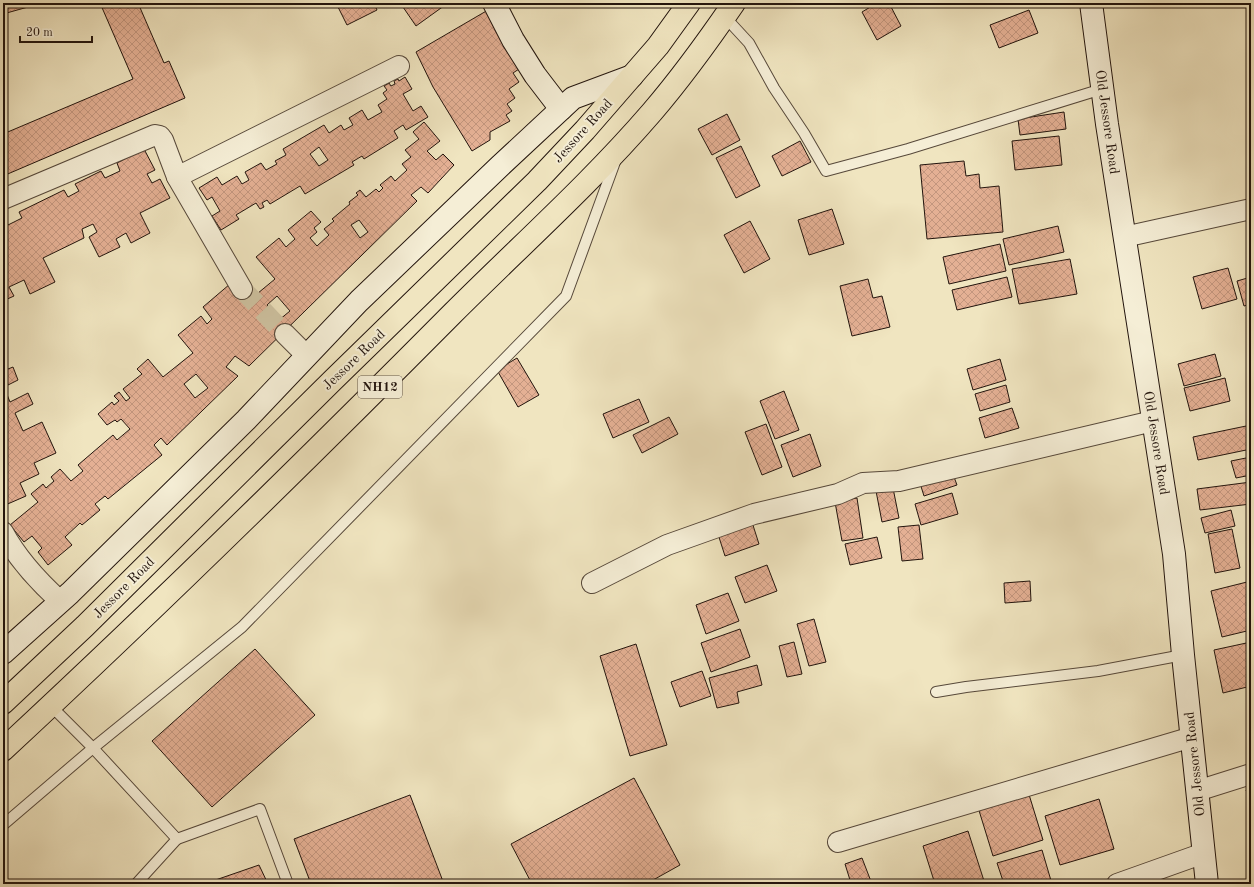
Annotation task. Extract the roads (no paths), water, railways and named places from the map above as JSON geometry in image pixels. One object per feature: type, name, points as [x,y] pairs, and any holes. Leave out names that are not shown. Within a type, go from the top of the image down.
[{"type":"highway","name":"Jessore Road","points":[[3,703],[85,626],[332,381],[537,181],[585,130],[658,46],[689,3]]},
{"type":"highway","name":"NH12","points":[[3,750],[101,660],[313,454],[583,186],[651,113],[698,55],[729,10]]},
{"type":"street","points":[[494,3],[513,40],[535,75],[561,109]]},
{"type":"street","name":"Old Jessore Road","points":[[1091,3],[1124,237],[1174,554],[1207,884]]},
{"type":"street","points":[[177,176],[398,66]]},
{"type":"street","points":[[3,653],[60,601],[240,425],[359,301],[561,109],[574,98],[632,76]]},
{"type":"street","points":[[3,199],[155,135],[160,136],[177,176],[242,290]]},
{"type":"street","points":[[1124,237],[1251,209]]},
{"type":"street","points":[[285,334],[307,356]]},
{"type":"street","points":[[592,583],[666,545],[754,514],[838,494],[863,483],[899,481],[1153,421]]},
{"type":"street","points":[[3,532],[8,541],[41,584],[60,601]]},
{"type":"street","points":[[838,842],[1192,737]]},
{"type":"street","points":[[1197,791],[1251,774]]},
{"type":"street","points":[[1118,884],[1204,853]]},
{"type":"lane","points":[[729,10],[774,88],[804,133],[826,171],[908,149],[1102,89]]},
{"type":"lane","points":[[3,825],[93,748],[242,627],[566,296],[622,145]]},
{"type":"lane","points":[[936,692],[1098,671],[1183,655]]},
{"type":"lane","points":[[51,706],[93,748],[177,839]]},
{"type":"lane","points":[[136,884],[177,839],[260,809],[288,884]]},
{"type":"tunnel","points":[[242,289],[285,334]]}]
